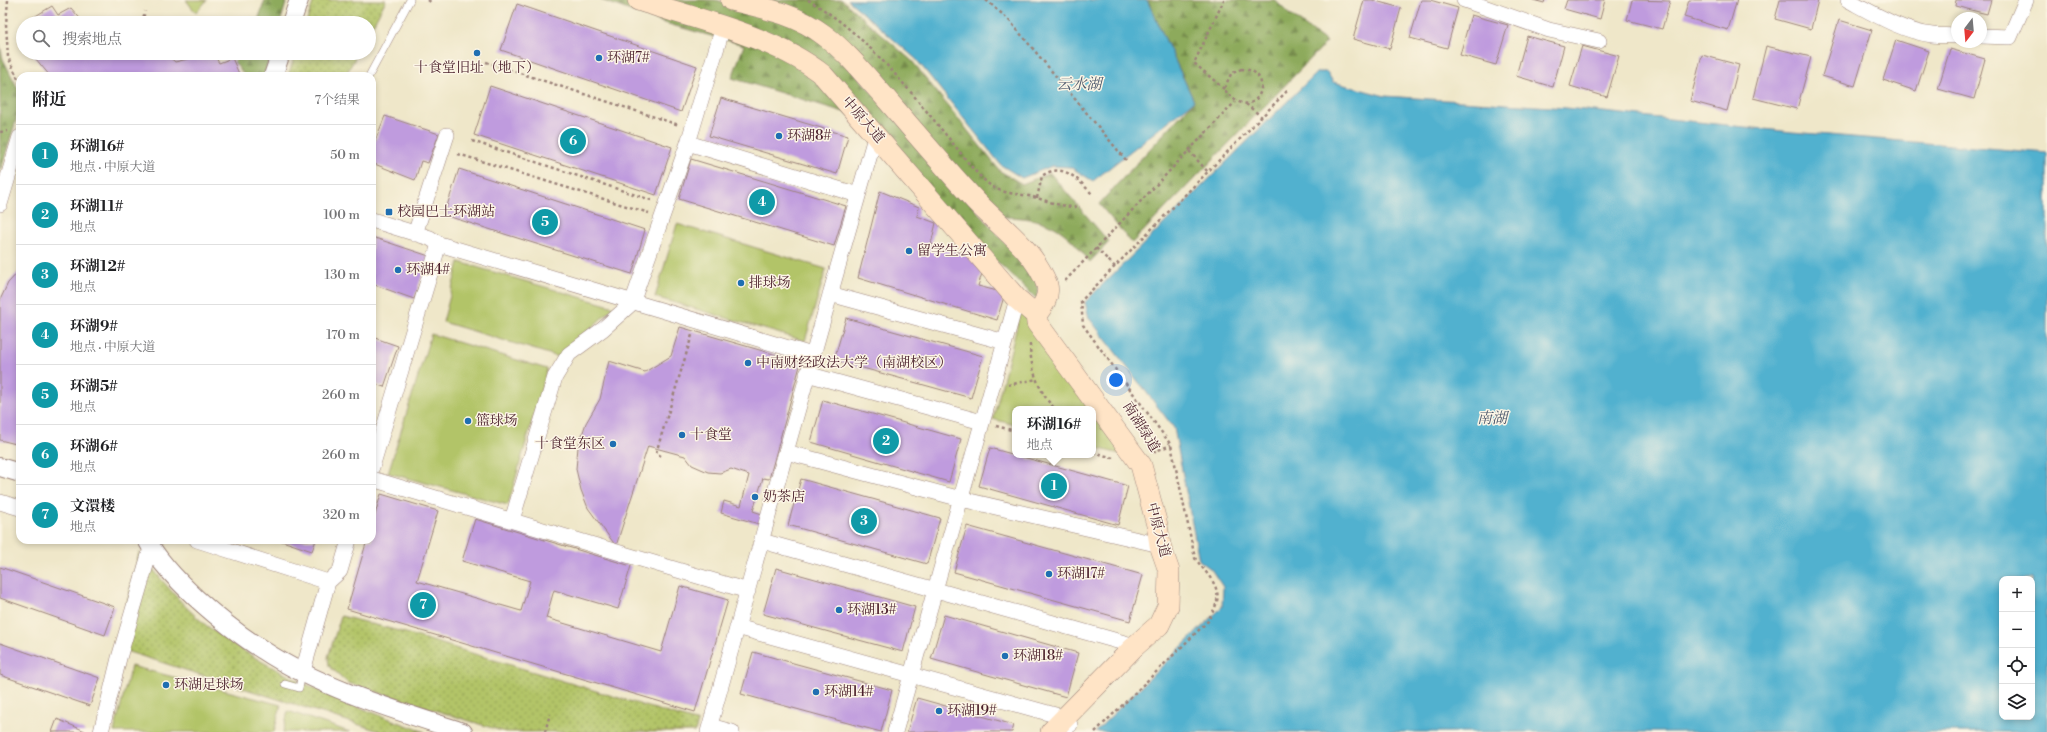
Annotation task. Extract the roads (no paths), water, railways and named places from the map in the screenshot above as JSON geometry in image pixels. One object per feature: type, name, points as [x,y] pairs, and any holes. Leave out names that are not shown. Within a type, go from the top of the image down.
[{"type":"main road","name":"中原大道","points":[[638,0],[776,47],[800,58],[823,75],[836,95],[876,134],[1017,299],[1036,319],[1141,465],[1157,526],[1160,545],[1169,571],[1168,606],[1159,625],[1135,646],[1062,725]]},
{"type":"main road","points":[[731,0],[777,11],[797,18],[820,32],[834,43],[870,80],[973,198],[1015,239],[1035,263],[1047,286],[1048,296],[1036,319]]},
{"type":"street","points":[[293,16],[299,0]]},
{"type":"street","points":[[1464,0],[1549,30],[1599,41]]},
{"type":"street","points":[[1848,0],[1879,17],[1906,28],[1932,35],[1951,36]]},
{"type":"street","points":[[1987,36],[2010,37],[2026,0]]},
{"type":"street","points":[[512,520],[559,368],[569,354],[603,329],[632,303],[691,136],[723,28]]},
{"type":"street","points":[[274,72],[279,60]]},
{"type":"street","points":[[732,732],[709,729],[748,591],[757,540],[786,452],[812,355],[876,134]]},
{"type":"street","points":[[415,234],[447,135]]},
{"type":"street","points":[[691,136],[858,195]]},
{"type":"street","points":[[0,204],[16,150]]},
{"type":"street","points":[[376,221],[430,238],[438,244],[696,322],[812,355]]},
{"type":"street","points":[[376,453],[438,244]]},
{"type":"street","points":[[830,294],[1005,342]]},
{"type":"street","points":[[896,732],[1017,299]]},
{"type":"street","points":[[807,374],[982,422]]},
{"type":"street","points":[[786,452],[961,499],[1160,545]]},
{"type":"street","points":[[0,467],[16,472]]},
{"type":"street","points":[[376,479],[748,591]]},
{"type":"street","points":[[0,502],[16,507]]},
{"type":"street","points":[[757,540],[1135,646]]},
{"type":"street","points":[[149,544],[168,569],[211,611],[264,651],[303,672],[388,707],[463,732]]},
{"type":"street","points":[[101,732],[149,544]]},
{"type":"street","points":[[209,544],[328,582]]},
{"type":"street","points":[[303,672],[328,582],[340,571],[348,544]]},
{"type":"street","points":[[737,627],[912,674],[1062,725]]},
{"type":"lane","points":[[370,72],[410,0]]},
{"type":"lane","points":[[285,684],[299,688],[303,672]]},
{"type":"water","name":"云水湖","points":[[848,0],[1147,0],[1194,101],[1093,181],[1070,167],[1052,166],[1022,178],[1001,165],[916,59]]},
{"type":"water","name":"南湖","points":[[1317,72],[1327,72],[1333,82],[1385,96],[1566,108],[1792,132],[2047,153],[2047,732],[1095,732],[1222,607],[1223,587],[1211,569],[1199,560],[1174,428],[1089,318],[1085,302]]},
{"type":"place","name":"十食堂旧址（地下）","points":[[477,53]]},
{"type":"place","name":"环湖7#","points":[[599,58]]},
{"type":"place","name":"环湖8#","points":[[779,136]]},
{"type":"place","name":"环湖6#","points":[[573,141]]},
{"type":"place","name":"环湖9#","points":[[762,202]]},
{"type":"place","name":"校园巴士环湖站","points":[[389,212]]},
{"type":"place","name":"环湖5#","points":[[545,222]]},
{"type":"place","name":"留学生公寓","points":[[909,251]]},
{"type":"place","name":"环湖4#","points":[[398,270]]},
{"type":"place","name":"排球场","points":[[741,283]]},
{"type":"place","name":"中南财经政法大学（南湖校区）","points":[[748,363]]},
{"type":"place","name":"篮球场","points":[[468,421]]},
{"type":"place","name":"十食堂","points":[[682,435]]},
{"type":"place","name":"环湖11#","points":[[886,441]]},
{"type":"place","name":"十食堂东区","points":[[613,444]]},
{"type":"place","name":"环湖16#","points":[[1054,486]]},
{"type":"place","name":"奶茶店","points":[[755,497]]},
{"type":"place","name":"环湖12#","points":[[864,521]]},
{"type":"place","name":"环湖17#","points":[[1049,574]]},
{"type":"place","name":"文澴楼","points":[[423,605]]},
{"type":"place","name":"环湖13#","points":[[839,610]]},
{"type":"place","name":"环湖18#","points":[[1005,656]]},
{"type":"place","name":"环湖足球场","points":[[166,685]]},
{"type":"place","name":"环湖14#","points":[[816,692]]},
{"type":"place","name":"环湖19#","points":[[939,711]]}]
